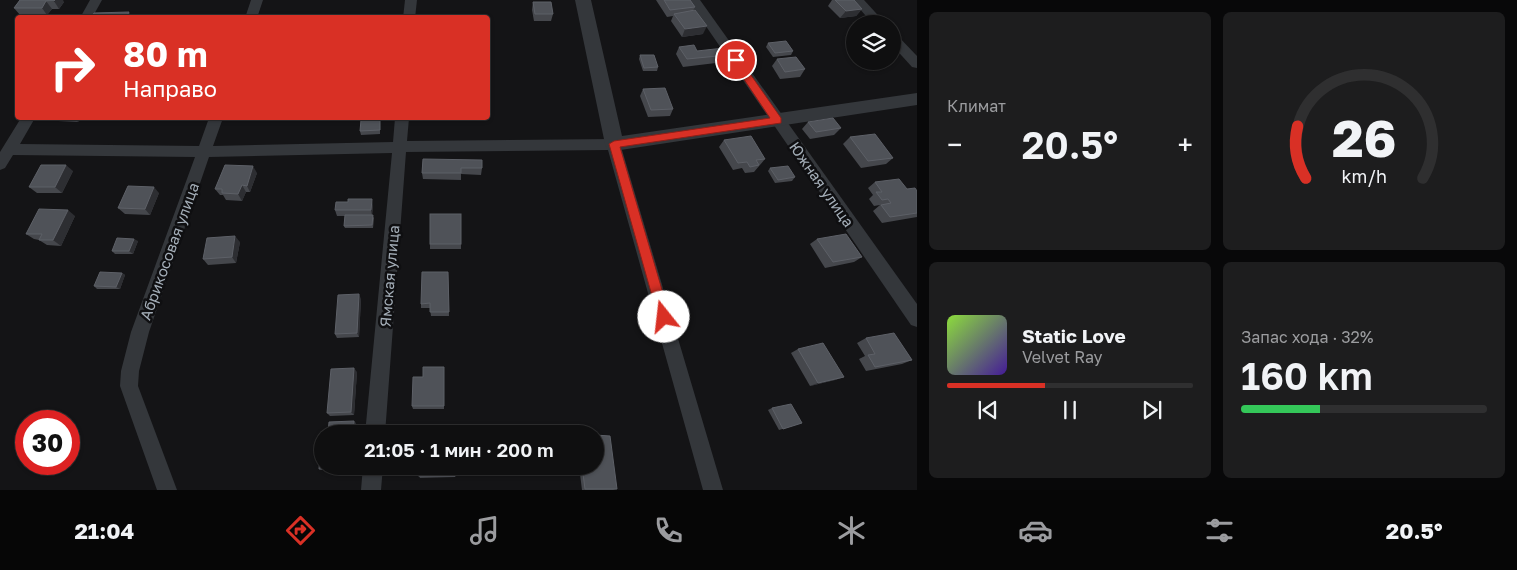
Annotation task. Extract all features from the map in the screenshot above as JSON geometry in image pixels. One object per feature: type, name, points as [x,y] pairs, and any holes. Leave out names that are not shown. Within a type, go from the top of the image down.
[{"type":"street","points":[[88,15],[96,0]]},
{"type":"street","points":[[252,15],[257,0]]},
{"type":"street","points":[[409,15],[410,0]]},
{"type":"street","points":[[583,0],[614,144],[714,490]]},
{"type":"street","name":"Южная улица","points":[[694,0],[917,319]]},
{"type":"street","points":[[858,0],[872,15]]},
{"type":"street","points":[[901,47],[917,64]]},
{"type":"street","points":[[11,148],[204,152],[614,144],[917,99]]},
{"type":"street","points":[[0,164],[27,120]]},
{"type":"street","name":"Абрикосовая улица","points":[[167,490],[129,386],[130,371],[140,332],[215,120]]},
{"type":"street","name":"Ямская улица","points":[[376,425],[402,120]]},
{"type":"street","points":[[371,490],[372,475]]},
{"type":"building","points":[[20,0],[55,0],[46,1],[42,8],[14,8]]},
{"type":"building","points":[[664,0],[690,0],[695,7],[670,10]]},
{"type":"building","points":[[835,0],[854,0],[862,9],[846,11]]},
{"type":"building","points":[[533,2],[551,2],[553,14],[535,14]]},
{"type":"building","points":[[695,10],[707,26],[685,29],[674,14]]},
{"type":"building","points":[[129,12],[128,15],[93,15],[94,13]]},
{"type":"building","points":[[786,41],[793,51],[775,53],[768,43]]},
{"type":"building","points":[[694,45],[697,51],[724,48],[728,55],[687,59],[679,47]]},
{"type":"building","points":[[640,55],[654,55],[658,67],[644,68]]},
{"type":"building","points":[[796,57],[805,69],[785,72],[777,59]]},
{"type":"building","points":[[665,88],[673,109],[651,110],[643,89]]},
{"type":"building","points":[[833,118],[841,128],[816,132],[808,122]]},
{"type":"building","points":[[361,120],[380,120],[380,130],[360,131]]},
{"type":"building","points":[[875,134],[893,158],[868,161],[850,137]]},
{"type":"building","points":[[751,136],[765,159],[756,160],[759,165],[750,167],[747,162],[738,163],[724,140]]},
{"type":"building","points":[[423,159],[482,160],[482,168],[461,168],[461,173],[422,173]]},
{"type":"building","points":[[41,165],[66,165],[55,187],[29,187]]},
{"type":"building","points":[[225,165],[253,166],[247,186],[242,185],[238,194],[222,193],[222,189],[215,189]]},
{"type":"building","points":[[788,166],[795,177],[778,180],[770,168]]},
{"type":"building","points":[[899,179],[907,189],[915,188],[917,191],[917,213],[890,217],[881,205],[891,203],[888,199],[882,200],[876,192],[882,192],[875,182]]},
{"type":"building","points":[[128,186],[154,187],[145,209],[118,208]]},
{"type":"building","points":[[348,199],[372,199],[371,210],[335,210],[336,202],[348,202]]},
{"type":"building","points":[[39,209],[68,210],[53,240],[39,240],[42,234],[26,234]]},
{"type":"building","points":[[430,214],[461,214],[461,244],[430,244]]},
{"type":"building","points":[[345,215],[373,215],[372,225],[344,226]]},
{"type":"building","points":[[846,234],[862,257],[833,262],[817,239]]},
{"type":"building","points":[[235,236],[232,257],[203,259],[207,238]]},
{"type":"building","points":[[117,238],[134,239],[129,251],[112,251]]},
{"type":"building","points":[[100,272],[122,273],[116,287],[94,286]]},
{"type":"building","points":[[422,272],[448,272],[449,312],[430,312],[430,303],[421,304]]},
{"type":"building","points":[[359,294],[357,333],[335,334],[338,295]]},
{"type":"building","points":[[894,333],[912,360],[875,367],[868,355],[875,354],[866,338]]},
{"type":"building","points":[[823,343],[844,377],[818,383],[798,349]]},
{"type":"building","points":[[423,367],[444,367],[444,406],[412,406],[413,377],[423,377]]},
{"type":"building","points":[[354,368],[351,412],[327,413],[331,369]]},
{"type":"building","points":[[791,404],[802,423],[783,429],[772,408]]},
{"type":"building","points":[[354,421],[354,425],[329,425],[329,422]]},
{"type":"building","points":[[604,436],[610,436],[617,489],[585,489],[583,475],[604,475]]},
{"type":"building","points":[[419,475],[455,475],[455,476]]},
{"type":"route","points":[[664,317],[614,144],[777,121],[736,60]]}]
